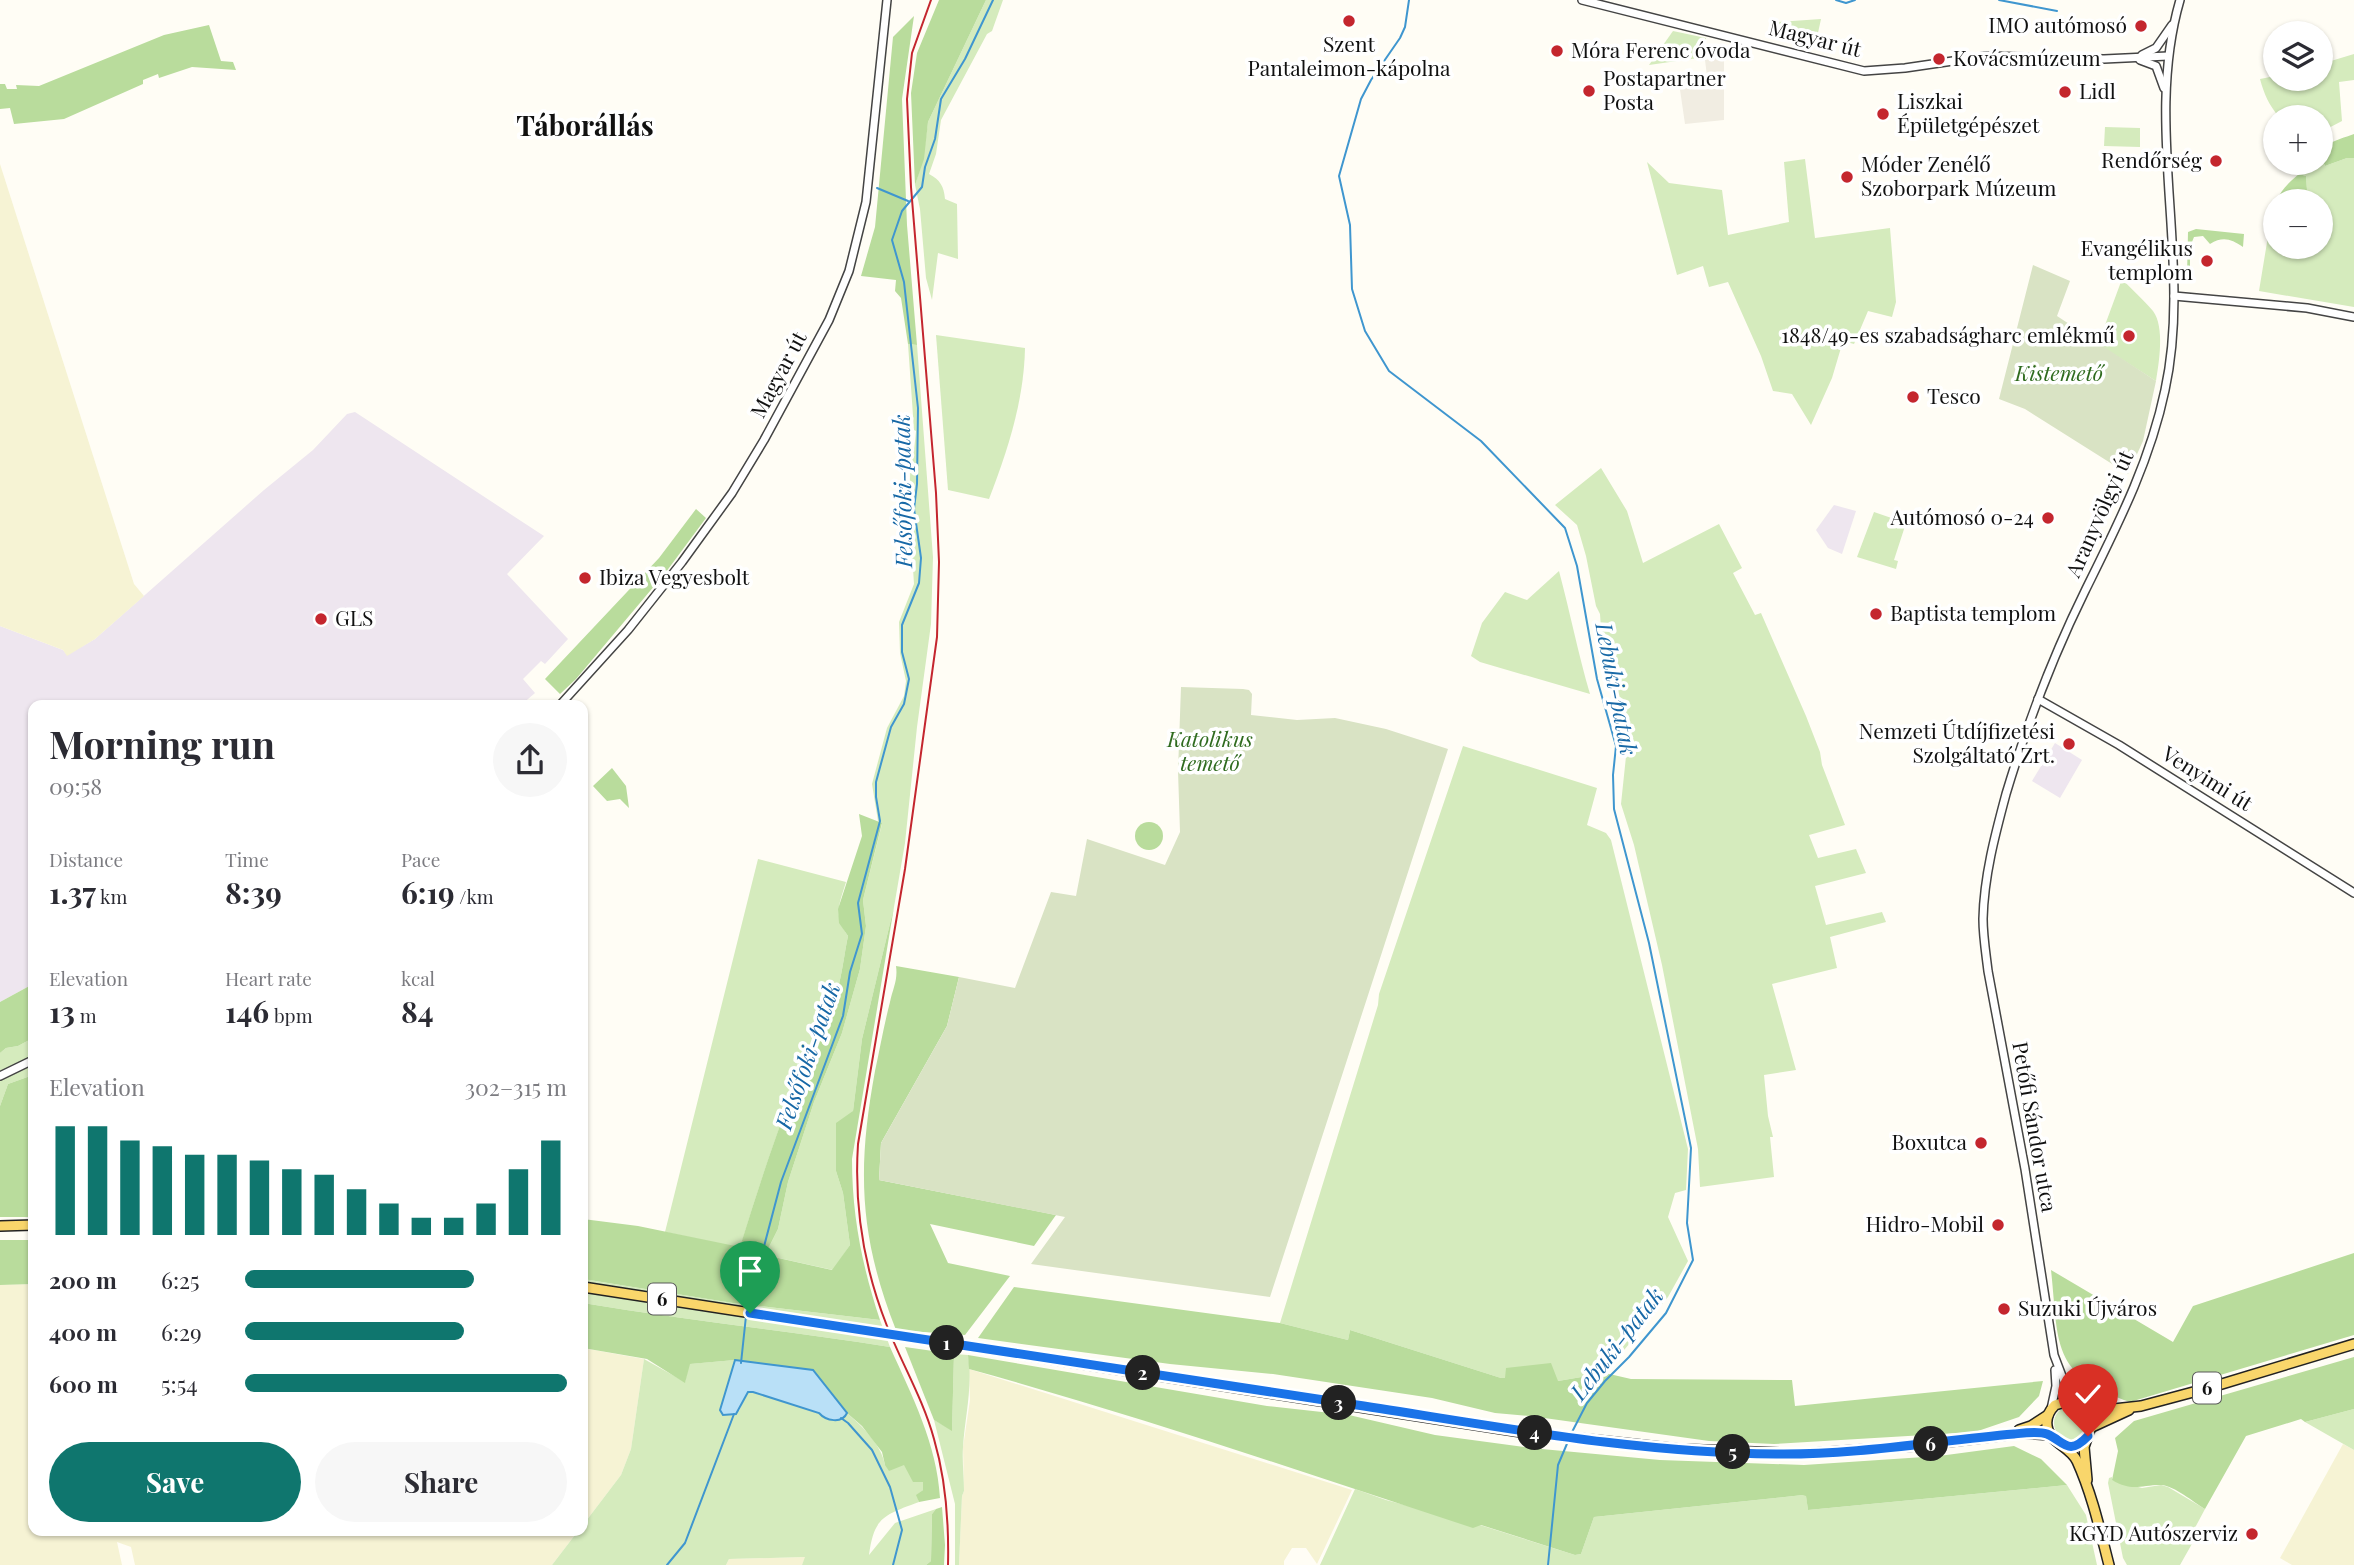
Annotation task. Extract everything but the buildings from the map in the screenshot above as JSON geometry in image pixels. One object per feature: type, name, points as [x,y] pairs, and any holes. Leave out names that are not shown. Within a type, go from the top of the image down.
[{"type":"main road","points":[[0,1226],[28,1226]]},
{"type":"main road","name":"6","points":[[588,1288],[1521,1432],[1678,1450],[1803,1454],[1913,1446],[2023,1433],[2050,1435]]},
{"type":"main road","name":"6","points":[[2092,1427],[2141,1406],[2354,1344]]},
{"type":"main road","name":"6","points":[[1991,1436],[2031,1426],[2063,1401],[2105,1410],[2141,1406]]},
{"type":"main road","points":[[2082,1404],[2091,1415],[2092,1427],[2086,1439],[2085,1459],[2090,1495]]},
{"type":"main road","points":[[2050,1412],[2047,1423],[2050,1435],[2064,1445],[2076,1460],[2090,1495],[2109,1565]]},
{"type":"main road","points":[[2064,1445],[2076,1445],[2086,1439]]},
{"type":"street","name":"Magyar út","points":[[565,700],[628,630],[732,493],[764,440],[828,320],[849,271],[866,202],[887,0]]},
{"type":"street","name":"Magyar út","points":[[1582,0],[1864,71],[1987,56],[2168,56]]},
{"type":"street","name":"Aranyvölgyi út","points":[[1984,905],[1989,864],[2000,816],[2038,699],[2073,617],[2129,502],[2148,450],[2167,379],[2174,296],[2166,98],[2168,56],[2180,0]]},
{"type":"street","points":[[2129,58],[2156,48],[2174,21]]},
{"type":"street","points":[[2129,58],[2156,66],[2166,98]]},
{"type":"street","points":[[2174,296],[2271,304],[2354,317]]},
{"type":"street","name":"Venyimi út","points":[[2038,699],[2119,745],[2354,893]]},
{"type":"street","name":"Petőfi Sándor utca","points":[[1984,905],[1984,941],[1988,971],[2024,1160],[2054,1355],[2056,1386],[2050,1412]]},
{"type":"street","points":[[0,1076],[28,1062]]},
{"type":"street","name":"Petőfi Sándor utca","points":[[2054,1355],[2065,1384],[2082,1404]]},
{"type":"shaded area","points":[[1705,60],[1724,60],[1724,120],[1685,124],[1678,76],[1684,75],[1686,79],[1707,76]]},
{"type":"shaded area","points":[[0,164],[134,584],[144,596],[95,639],[67,656],[63,650],[0,626]]},
{"type":"shaded area","points":[[355,412],[544,536],[507,574],[568,639],[545,664],[541,661],[523,679],[535,693],[527,700],[28,700],[28,987],[0,1002],[0,626],[63,650],[67,655],[95,639],[313,450],[347,414]]},
{"type":"shaded area","points":[[1834,505],[1856,511],[1842,554],[1828,548],[1816,530]]},
{"type":"shaded area","points":[[2055,743],[2082,760],[2060,798],[2032,781]]},
{"type":"shaded area","points":[[28,1284],[28,1536],[574,1536],[552,1565],[135,1565],[131,1547],[117,1542],[122,1565],[0,1565],[0,1285]]},
{"type":"shaded area","points":[[588,1349],[644,1359],[631,1449],[621,1475],[588,1518]]},
{"type":"shaded area","points":[[969,1369],[1352,1490],[1317,1564],[1306,1548],[1292,1548],[1284,1565],[959,1565],[964,1491],[963,1447],[970,1400]]},
{"type":"shaded area","points":[[2343,1444],[2354,1450],[2354,1565],[2292,1565],[2280,1558]]},
{"type":"shaded area","points":[[806,1557],[802,1565],[726,1565],[729,1559]]},
{"type":"green space","points":[[939,0],[986,0],[928,122],[924,159],[915,185],[911,93],[917,53]]},
{"type":"green space","points":[[986,0],[1003,0],[992,31],[987,34],[941,120],[936,154],[929,174],[941,184],[945,199],[957,204],[958,259],[938,253],[932,300],[926,278],[920,209],[915,185],[923,159],[928,122]]},
{"type":"green space","points":[[914,16],[902,99],[907,225],[917,345],[908,344],[901,298],[895,291],[896,280],[861,276],[875,227],[893,37]]},
{"type":"green space","points":[[1821,19],[1816,42],[1777,31],[1777,22]]},
{"type":"green space","points":[[209,25],[221,61],[233,62],[236,70],[192,67],[159,78],[158,74],[143,80],[143,84],[64,119],[14,124],[10,108],[0,109],[0,84],[5,84],[7,89],[17,89],[16,85],[39,86],[164,35]]},
{"type":"green space","points":[[1673,31],[1706,38],[1705,57],[1649,65]]},
{"type":"green space","points":[[2354,54],[2354,80],[2339,82],[2342,121],[2333,126],[2333,105],[2270,105],[2263,91],[2333,91],[2333,60]]},
{"type":"green space","points":[[2105,127],[2140,128],[2140,147],[2104,146]]},
{"type":"green space","points":[[2354,134],[2354,158],[2333,163],[2334,141]]},
{"type":"green space","points":[[2354,158],[2354,307],[2259,291],[2264,259],[2333,259],[2333,189],[2307,189],[2306,176],[2302,175],[2333,175],[2333,163]]},
{"type":"green space","points":[[1805,159],[1815,238],[1890,228],[1896,302],[1892,317],[1868,311],[1854,344],[1843,341],[1832,378],[1811,425],[1792,394],[1773,391],[1761,356],[1728,282],[1709,287],[1703,266],[1677,275],[1647,162],[1669,183],[1722,190],[1728,235],[1789,222],[1784,162]]},
{"type":"green space","points":[[2298,175],[2306,176],[2307,189],[2283,189]]},
{"type":"green space","points":[[2196,229],[2244,234],[2243,247],[2227,240],[2210,244],[2203,236],[2194,237],[2190,247],[2190,276],[2187,276],[2188,232]]},
{"type":"green space","name":"Kistemető","points":[[2033,265],[2070,281],[2057,316],[2156,381],[2143,441],[2128,474],[2025,409],[1999,399]]},
{"type":"green space","points":[[2122,279],[2157,318],[2160,345],[2156,381],[2098,344]]},
{"type":"green space","points":[[936,335],[1025,348],[1022,387],[1014,425],[989,499],[948,490]]},
{"type":"green space","points":[[908,344],[917,345],[933,557],[931,624],[905,843],[894,907],[862,1039],[853,1111],[836,1171],[843,1193],[850,1245],[833,1270],[765,1255],[778,1229],[788,1182],[814,1102],[842,1033],[860,969],[866,926],[863,900],[882,824],[878,821],[872,784],[887,728],[904,696],[906,681],[900,653],[899,622],[914,584],[909,505],[911,451],[914,451],[916,431]]},
{"type":"green space","points":[[1601,468],[1627,511],[1643,563],[1719,524],[1742,568],[1733,573],[1755,615],[1761,613],[1806,716],[1845,825],[1809,835],[1818,858],[1856,849],[1866,873],[1815,886],[1826,925],[1882,912],[1886,922],[1830,937],[1837,968],[1772,984],[1796,1070],[1764,1075],[1773,1137],[1770,1137],[1774,1177],[1700,1187],[1698,1149],[1662,965],[1634,845],[1621,804],[1626,735],[1603,658],[1600,614],[1577,525],[1555,505]]},
{"type":"green space","points":[[696,509],[706,518],[666,572],[576,679],[560,694],[545,679],[659,558]]},
{"type":"green space","points":[[1874,512],[1906,523],[1894,560],[1898,561],[1896,569],[1857,557]]},
{"type":"green space","points":[[1559,571],[1590,694],[1480,662],[1471,656],[1482,623],[1505,592],[1527,600]]},
{"type":"green space","name":"Katolikus temető","points":[[1181,687],[1249,690],[1252,694],[1251,715],[1297,720],[1335,718],[1386,729],[1448,749],[1270,1297],[1031,1264],[1065,1217],[879,1180],[881,1143],[947,1026],[959,977],[1015,988],[1051,892],[1076,896],[1087,839],[1165,865],[1180,832],[1178,771]]},
{"type":"green space","points":[[1463,746],[1597,788],[1587,825],[1606,833],[1611,840],[1688,1149],[1686,1190],[1675,1193],[1668,1217],[1688,1261],[1668,1297],[1605,1373],[1558,1381],[1501,1378],[1350,1330],[1348,1340],[1280,1323],[1378,1005],[1379,994]]},
{"type":"green space","points":[[612,768],[626,786],[629,808],[620,799],[607,801],[593,786]]},
{"type":"green space","points":[[859,814],[882,823],[863,900],[866,926],[860,969],[842,1033],[814,1102],[788,1182],[778,1229],[765,1255],[832,1270],[850,1245],[843,1193],[836,1171],[836,1123],[853,1111],[862,1039],[894,907],[852,1159],[859,1240],[880,1320],[733,1303],[588,1280],[588,1220],[638,1226],[740,1247],[797,1080],[819,1026],[836,996],[848,936],[839,923],[838,909],[862,836]]},
{"type":"green space","points":[[1149,822],[1159,826],[1163,836],[1159,846],[1149,850],[1139,846],[1135,836],[1139,826]]},
{"type":"green space","points":[[758,859],[846,882],[839,916],[848,936],[836,996],[819,1026],[797,1081],[740,1248],[665,1232]]},
{"type":"green space","points":[[896,966],[959,977],[947,1026],[881,1143],[879,1180],[1056,1215],[1034,1246],[930,1224],[948,1263],[1010,1276],[965,1335],[896,1330],[868,1233],[865,1140],[875,1071],[896,980]]},
{"type":"green space","points":[[28,987],[28,1041],[6,1048],[0,1053],[0,1002]]},
{"type":"green space","points":[[28,1041],[28,1077],[8,1084],[0,1106],[0,1053],[6,1048]]},
{"type":"green space","points":[[28,1077],[28,1217],[0,1217],[0,1106],[8,1084]]},
{"type":"green space","points":[[0,1240],[28,1240],[28,1284],[0,1285]]},
{"type":"green space","points":[[2354,1253],[2354,1335],[2130,1402],[2104,1392],[2085,1380],[2072,1368],[2058,1337],[2051,1270],[2173,1342],[2193,1306]]},
{"type":"green space","points":[[588,1280],[733,1303],[880,1320],[890,1347],[588,1304]]},
{"type":"green space","points":[[1014,1287],[1280,1323],[1348,1340],[1350,1330],[1501,1378],[1505,1378],[1506,1368],[1551,1363],[1558,1381],[1605,1373],[1631,1379],[1792,1380],[1795,1406],[2043,1381],[2039,1396],[2019,1417],[1975,1432],[1774,1444],[1709,1441],[1495,1413],[1432,1398],[1273,1374],[1170,1364],[978,1338]]},
{"type":"green space","points":[[588,1304],[890,1347],[929,1439],[940,1498],[919,1502],[916,1495],[923,1490],[923,1482],[913,1482],[904,1465],[889,1471],[882,1452],[813,1370],[735,1360],[690,1364],[685,1383],[647,1359],[588,1349]]},
{"type":"green space","points":[[905,1347],[954,1354],[952,1431],[934,1420]]},
{"type":"green space","points":[[954,1354],[968,1355],[970,1378],[963,1447],[964,1491],[959,1565],[955,1565],[955,1504],[934,1420],[952,1430]]},
{"type":"green space","points":[[968,1355],[1267,1406],[1349,1415],[1435,1435],[1531,1448],[1660,1460],[1804,1465],[1939,1456],[2014,1446],[2041,1459],[2067,1485],[1808,1510],[1806,1496],[1803,1495],[1594,1517],[1581,1554],[1575,1555],[1481,1525],[1473,1528],[1159,1425],[969,1369]]},
{"type":"green space","points":[[2354,1357],[2354,1409],[2305,1422],[2301,1419],[2246,1436],[2205,1509],[2166,1486],[2131,1487],[2112,1480],[2118,1451],[2115,1438],[2134,1421]]},
{"type":"green space","points":[[644,1359],[685,1382],[689,1364],[735,1360],[720,1410],[739,1411],[748,1392],[753,1392],[820,1413],[830,1419],[842,1419],[847,1413],[875,1443],[885,1465],[904,1464],[923,1482],[923,1490],[917,1495],[919,1502],[889,1514],[878,1525],[869,1555],[895,1523],[936,1509],[932,1514],[931,1561],[926,1565],[802,1565],[805,1557],[729,1559],[726,1565],[552,1565],[574,1536],[588,1536],[588,1518],[621,1475],[631,1449]]},
{"type":"green space","points":[[2071,1406],[2083,1411],[2088,1423],[2083,1435],[2071,1440],[2059,1435],[2054,1423],[2059,1411]]},
{"type":"green space","points":[[2354,1409],[2354,1450],[2305,1422]]},
{"type":"green space","points":[[2112,1477],[2112,1480],[2142,1488],[2161,1485],[2168,1487],[2205,1509],[2189,1539],[2193,1542],[2180,1565],[2127,1565],[2123,1558],[2108,1483]]},
{"type":"green space","points":[[2067,1485],[2086,1515],[2097,1565],[1320,1565],[1355,1489],[1575,1555],[1581,1554],[1594,1517],[1803,1495],[1806,1495],[1808,1510]]},
{"type":"green space","points":[[942,1507],[944,1565],[926,1565],[931,1561],[932,1514]]},
{"type":"water","points":[[735,1360],[813,1370],[847,1413],[842,1419],[830,1419],[819,1413],[748,1392],[736,1414],[723,1415],[720,1410]]},
{"type":"waterway","name":"Felsőfoki-patak","points":[[748,1307],[781,1182],[843,1016],[850,972],[862,934],[858,903],[880,821],[876,782],[891,727],[904,704],[909,679],[902,652],[902,625],[919,583],[921,558],[914,509],[918,408],[904,282],[892,240],[902,211],[922,187],[925,167],[935,139],[941,99],[965,59],[993,0]]},
{"type":"waterway","name":"Lebuki-patak","points":[[1409,0],[1405,27],[1400,38],[1361,99],[1339,176],[1350,225],[1352,289],[1365,331],[1389,371],[1481,441],[1565,528],[1577,566],[1597,679],[1616,746],[1614,809],[1649,943],[1691,1148],[1687,1223],[1693,1260],[1666,1313],[1587,1403],[1571,1434]]},
{"type":"waterway","points":[[1836,0],[1846,3],[1855,0]]},
{"type":"waterway","points":[[1999,0],[2057,11]]},
{"type":"waterway","points":[[877,188],[908,201]]},
{"type":"waterway","name":"Felsőfoki-patak","points":[[741,1363],[746,1316]]},
{"type":"waterway","points":[[667,1565],[685,1543],[734,1414]]},
{"type":"waterway","name":"Felsőfoki-patak","points":[[841,1418],[872,1450],[890,1487],[902,1530],[893,1565]]},
{"type":"waterway","name":"Lebuki-patak","points":[[1548,1565],[1558,1465],[1569,1439]]},
{"type":"railway","points":[[931,0],[912,53],[907,99],[911,187],[936,493],[939,562],[937,637],[905,869],[858,1144],[857,1167],[859,1214],[872,1282],[887,1326],[924,1410],[938,1454],[946,1501],[948,1565]]},
{"type":"place","name":"Szent Pantaleimon-kápolna","points":[[1349,21]]},
{"type":"place","name":"IMO autómosó","points":[[2141,26]]},
{"type":"place","name":"Móra Ferenc óvoda","points":[[1557,51]]},
{"type":"place","name":"Kovácsmúzeum","points":[[1939,59]]},
{"type":"place","name":"Postapartner Posta","points":[[1589,91]]},
{"type":"place","name":"Lidl","points":[[2065,92]]},
{"type":"place","name":"Liszkai Épületgépészet","points":[[1883,114]]},
{"type":"place","name":"Rendőrség","points":[[2216,161]]},
{"type":"place","name":"Móder Zenélő Szoborpark Múzeum","points":[[1847,177]]},
{"type":"place","name":"Evangélikus templom","points":[[2207,261]]},
{"type":"place","name":"1848/49-es szabadságharc emlékmű","points":[[2129,336]]},
{"type":"place","name":"Tesco","points":[[1913,397]]},
{"type":"place","name":"Autómosó 0-24","points":[[2048,518]]},
{"type":"place","name":"Ibiza Vegyesbolt","points":[[585,578]]},
{"type":"place","name":"Baptista templom","points":[[1876,614]]},
{"type":"place","name":"GLS","points":[[321,619]]},
{"type":"place","name":"Nemzeti Útdíjfizetési Szolgáltató Zrt.","points":[[2069,744]]},
{"type":"place","name":"Boxutca","points":[[1981,1143]]},
{"type":"place","name":"Hidro-Mobil","points":[[1998,1225]]},
{"type":"place","name":"Suzuki Újváros","points":[[2004,1309]]},
{"type":"place","name":"KGYD Autószerviz","points":[[2252,1534]]},
{"type":"district","name":"Táborállás","points":[[585,126]]},
{"type":"route","points":[[750,1313],[1521,1432],[1678,1450],[1803,1454],[1913,1446],[2023,1433],[2050,1435],[2059,1443],[2072,1446],[2088,1436]]}]
